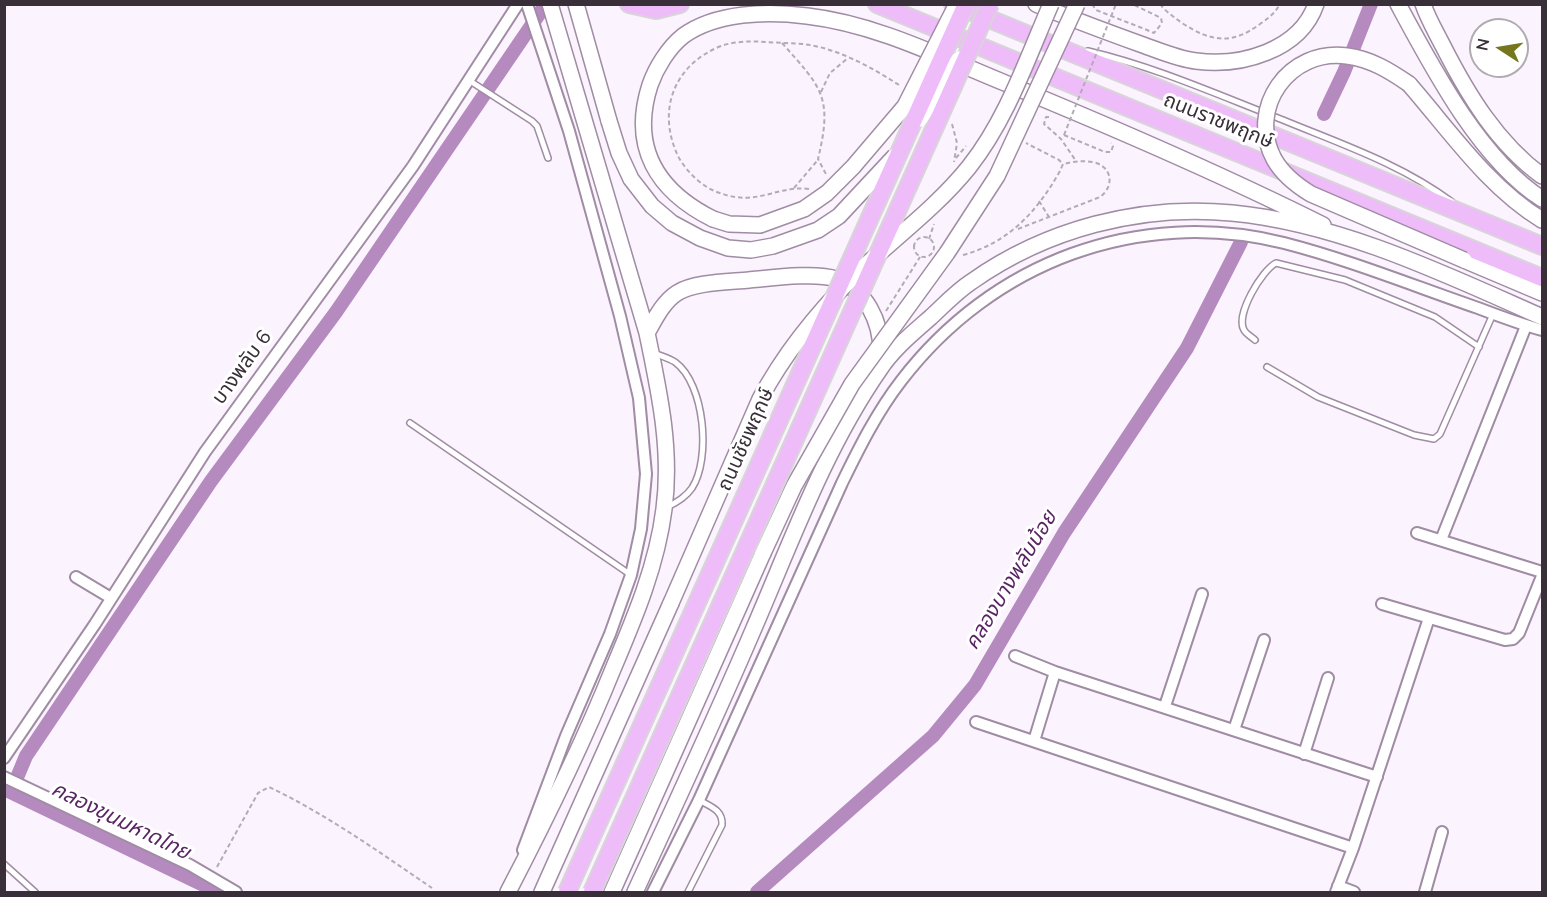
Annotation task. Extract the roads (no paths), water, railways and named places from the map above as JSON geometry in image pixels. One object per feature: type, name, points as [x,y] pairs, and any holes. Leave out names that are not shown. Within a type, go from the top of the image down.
[{"type":"main road","points":[[576,4],[619,153],[631,179],[652,206],[672,223],[700,238],[728,248],[751,250],[773,246],[818,230],[839,216],[892,160],[957,64],[985,4]]},
{"type":"main road","points":[[629,4],[656,10],[680,4]]},
{"type":"main road","name":"ถนนราชพฤกษ์","points":[[877,4],[1542,278]]},
{"type":"main road","points":[[955,4],[905,106],[853,167],[827,193],[804,209],[760,225],[729,224],[713,219],[674,194],[657,173],[646,149],[642,124],[645,101],[654,75],[667,54],[683,37],[715,20],[761,14],[805,15],[843,21],[898,39],[1101,123],[1278,202],[1355,241]]},
{"type":"main road","name":"ถนนราชพฤกษ์","points":[[955,4],[1542,246]]},
{"type":"main road","name":"ถนนชัยพฤกษ์","points":[[567,892],[966,4]]},
{"type":"main road","points":[[592,892],[990,4]]},
{"type":"main road","points":[[1036,4],[1087,26],[1172,55],[1196,61],[1230,62],[1258,55],[1280,46],[1297,33],[1316,4]]},
{"type":"main road","points":[[542,892],[760,399],[777,367],[796,341],[846,284],[946,193],[970,166],[1007,106],[1051,4]]},
{"type":"main road","points":[[612,892],[794,486],[852,384],[967,224],[997,176],[1077,4]]},
{"type":"main road","points":[[1398,4],[1444,86],[1468,122],[1510,173],[1542,199]]},
{"type":"main road","points":[[1423,4],[1459,78],[1495,131],[1525,163],[1542,176]]},
{"type":"main road","points":[[508,892],[589,729],[643,599],[658,545],[667,470],[665,431],[651,352],[551,8]]},
{"type":"main road","points":[[1542,220],[1490,179],[1409,84],[1385,68],[1346,56],[1331,55],[1315,58],[1299,65],[1286,75],[1276,90],[1270,105],[1266,135],[1275,161],[1294,184],[1311,194],[1542,293]]},
{"type":"main road","points":[[635,892],[834,446],[882,366],[916,330],[967,285],[1015,255],[1085,225],[1152,214],[1194,211],[1232,213],[1287,221],[1355,241],[1460,280],[1542,317]]},
{"type":"main road","points":[[646,333],[670,299],[688,288],[721,282],[799,276],[835,279],[855,289],[866,302],[876,322],[882,366]]},
{"type":"street","name":"บางพลับ 6","points":[[4,758],[229,418],[472,83],[518,4]]},
{"type":"street","points":[[508,892],[566,736],[610,634],[631,575],[641,529],[646,474],[639,398],[620,316],[569,131],[528,7]]},
{"type":"street","points":[[653,892],[699,800],[862,443],[900,381],[934,342],[958,319],[992,294],[1067,254],[1115,240],[1190,232],[1256,237],[1285,243],[1324,254],[1542,330]]},
{"type":"street","points":[[1441,540],[1526,326]]},
{"type":"street","points":[[1382,604],[1505,640],[1513,639],[1520,633],[1542,574],[1418,533]]},
{"type":"street","points":[[76,577],[111,598]]},
{"type":"street","points":[[1165,706],[1202,594]]},
{"type":"street","points":[[1354,892],[1337,889],[1353,848],[1429,618]]},
{"type":"street","points":[[1234,730],[1264,640]]},
{"type":"street","points":[[1015,656],[1055,672],[1377,777]]},
{"type":"street","points":[[1034,741],[1055,672]]},
{"type":"street","points":[[1304,754],[1329,678]]},
{"type":"street","points":[[976,722],[1353,848]]},
{"type":"street","points":[[4,777],[190,865],[236,892]]},
{"type":"street","points":[[1425,892],[1442,832]]},
{"type":"lane","points":[[472,83],[492,97],[512,106],[532,121],[537,126],[548,158]]},
{"type":"lane","points":[[1255,340],[1244,331],[1244,312],[1257,285],[1270,267],[1276,263],[1345,280],[1435,317],[1479,347]]},
{"type":"lane","points":[[1267,368],[1324,400],[1414,435],[1434,439],[1440,434],[1493,314]]},
{"type":"lane","points":[[651,352],[676,363],[687,374],[696,393],[703,434],[700,471],[692,488],[684,498],[664,508]]},
{"type":"lane","points":[[410,423],[631,575]]},
{"type":"lane","points":[[688,892],[722,825],[723,817],[720,812],[699,800]]},
{"type":"lane","points":[[4,864],[35,892]]},
{"type":"waterway","points":[[11,792],[26,756],[211,481],[336,312],[546,4]]},
{"type":"waterway","name":"คลองบางพลับน้อย","points":[[1324,114],[1344,72],[1371,4]]},
{"type":"waterway","name":"คลองบางพลับน้อย","points":[[757,892],[933,736],[975,685],[1064,533],[1187,348],[1241,242]]},
{"type":"waterway","name":"คลองขุนมหาดไทย","points":[[4,789],[218,892]]}]
